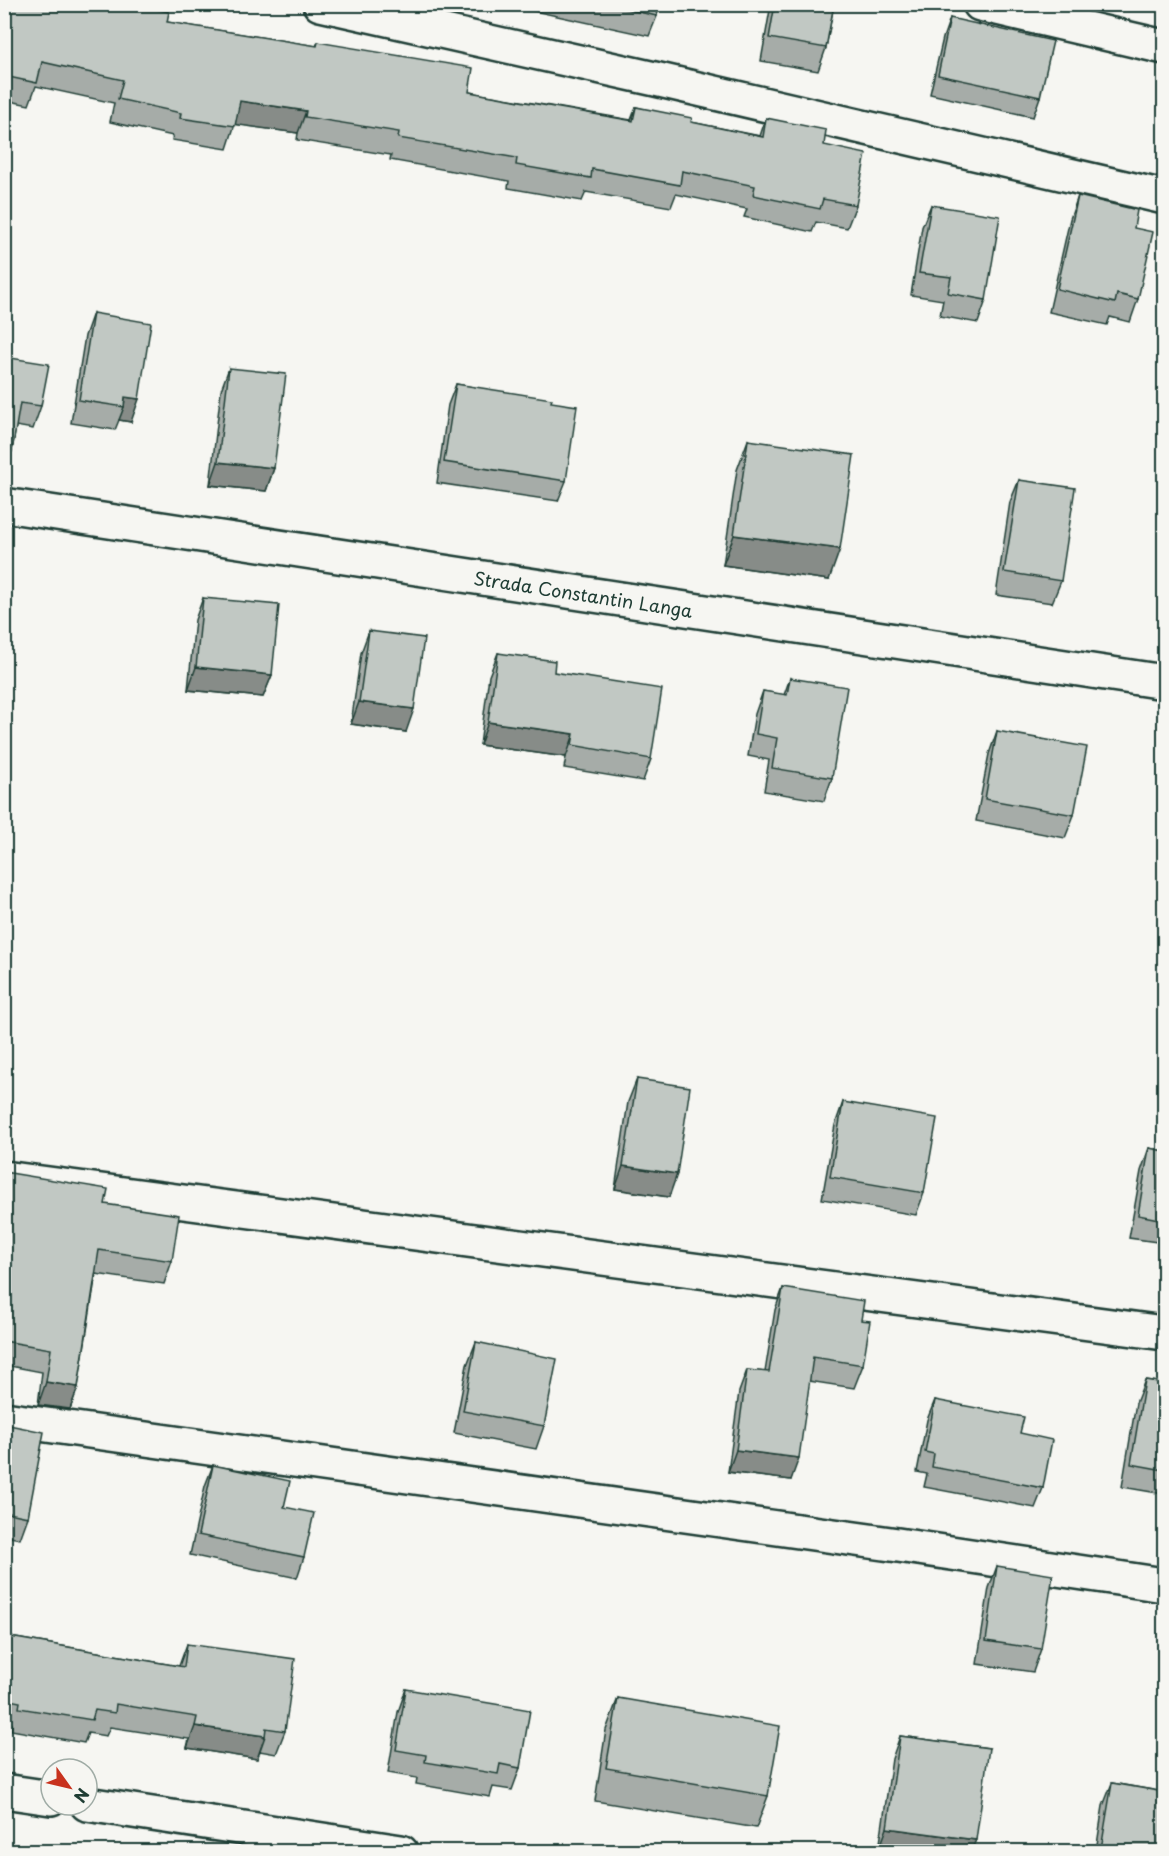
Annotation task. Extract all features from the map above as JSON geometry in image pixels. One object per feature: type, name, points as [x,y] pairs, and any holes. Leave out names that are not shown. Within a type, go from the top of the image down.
[{"type":"street","points":[[320,4],[1164,197]]},
{"type":"street","points":[[980,4],[1164,47]]},
{"type":"street","name":"Strada Constantin Langa","points":[[4,505],[1164,682]]},
{"type":"street","points":[[4,1178],[1164,1333]]},
{"type":"street","points":[[4,1419],[1164,1585]]},
{"type":"street","points":[[4,1791],[39,1796]]},
{"type":"street","points":[[99,1806],[401,1851]]},
{"type":"building","points":[[4,4],[133,4],[169,12],[167,22],[317,46],[318,42],[473,68],[469,92],[633,121],[636,107],[692,118],[691,122],[763,137],[766,118],[826,130],[824,145],[866,154],[856,205],[823,199],[820,209],[753,195],[755,186],[682,171],[680,185],[592,169],[591,178],[516,165],[517,158],[398,138],[399,132],[305,117],[306,111],[240,101],[235,126],[180,118],[181,113],[118,99],[123,80],[42,62],[37,83],[4,76]]},
{"type":"building","points":[[604,4],[659,4],[657,16]]},
{"type":"building","points":[[775,4],[834,4],[826,48],[769,38]]},
{"type":"building","points":[[950,18],[1053,41],[1040,97],[938,75]]},
{"type":"building","points":[[1078,196],[1137,210],[1134,228],[1153,232],[1138,299],[1117,294],[1115,303],[1057,289]]},
{"type":"building","points":[[931,205],[1000,216],[986,300],[948,293],[951,277],[919,273]]},
{"type":"building","points":[[93,313],[151,323],[139,399],[125,397],[124,407],[79,400]]},
{"type":"building","points":[[4,357],[49,364],[41,406],[20,403],[12,451],[4,449]]},
{"type":"building","points":[[229,368],[286,374],[274,468],[218,462]]},
{"type":"building","points":[[456,384],[552,399],[551,402],[577,406],[566,481],[444,462]]},
{"type":"building","points":[[748,440],[854,455],[840,549],[734,535]]},
{"type":"building","points":[[1019,480],[1075,488],[1061,581],[1004,572]]},
{"type":"building","points":[[203,598],[279,605],[272,675],[196,667]]},
{"type":"building","points":[[369,631],[424,638],[414,709],[359,702]]},
{"type":"building","points":[[498,653],[555,661],[554,672],[662,689],[651,759],[572,745],[574,734],[488,722]]},
{"type":"building","points":[[790,678],[847,687],[832,778],[772,768],[777,738],[756,734],[763,691],[787,695]]},
{"type":"building","points":[[997,731],[1087,747],[1074,815],[985,799]]},
{"type":"building","points":[[637,1079],[690,1087],[677,1174],[623,1166]]},
{"type":"building","points":[[843,1102],[937,1118],[924,1193],[830,1177]]},
{"type":"building","points":[[1149,1148],[1164,1151],[1164,1220],[1138,1215]]},
{"type":"building","points":[[4,1172],[108,1189],[105,1204],[179,1215],[172,1261],[99,1250],[78,1387],[46,1382],[51,1349],[4,1341]]},
{"type":"building","points":[[783,1288],[864,1301],[861,1320],[870,1321],[863,1365],[813,1357],[799,1458],[736,1450],[747,1370],[769,1372]]},
{"type":"building","points":[[476,1342],[557,1359],[544,1426],[463,1411]]},
{"type":"building","points":[[1145,1380],[1164,1383],[1164,1470],[1131,1464]]},
{"type":"building","points":[[935,1400],[1024,1417],[1020,1433],[1052,1440],[1043,1488],[932,1467],[934,1454],[925,1452]]},
{"type":"building","points":[[4,1424],[44,1432],[28,1517],[4,1512]]},
{"type":"building","points":[[213,1465],[290,1481],[284,1507],[314,1513],[304,1557],[198,1535]]},
{"type":"building","points":[[997,1566],[1053,1575],[1041,1649],[986,1641]]},
{"type":"building","points":[[4,1636],[184,1667],[187,1644],[295,1659],[285,1731],[266,1728],[265,1736],[195,1726],[197,1717],[116,1704],[115,1713],[95,1710],[92,1720],[19,1708],[20,1702],[4,1699]]},
{"type":"building","points":[[406,1689],[530,1710],[520,1768],[500,1764],[498,1774],[425,1762],[426,1755],[396,1750]]},
{"type":"building","points":[[618,1698],[780,1726],[768,1796],[606,1768]]},
{"type":"building","points":[[900,1736],[989,1748],[976,1840],[887,1828]]},
{"type":"building","points":[[1112,1783],[1164,1792],[1164,1851],[1101,1849]]}]
